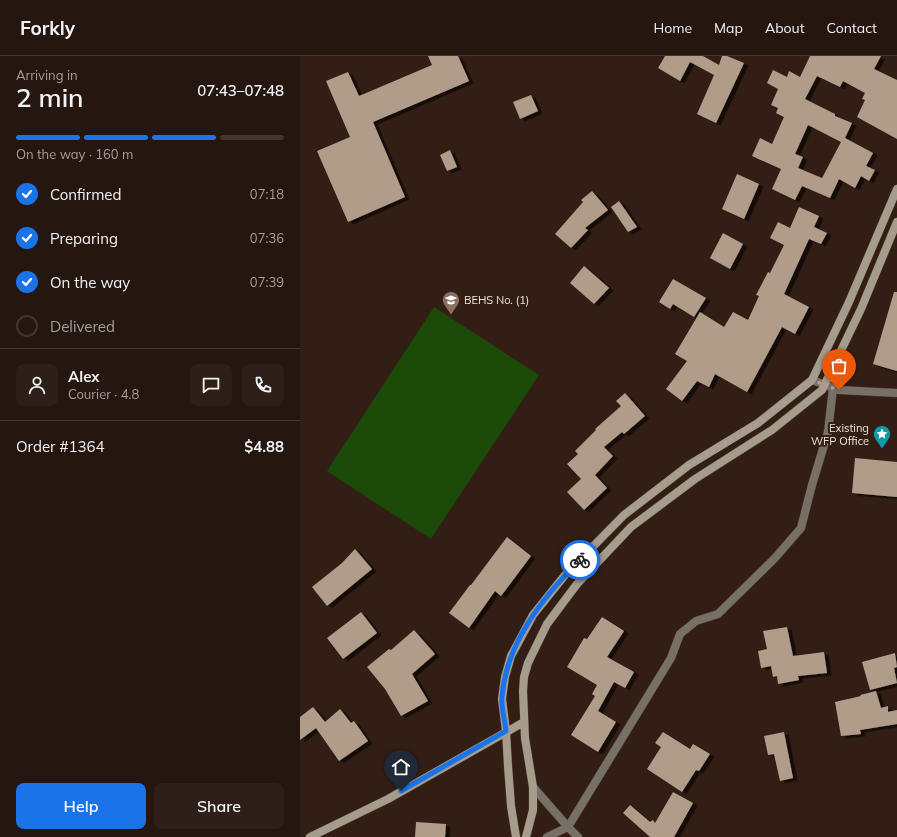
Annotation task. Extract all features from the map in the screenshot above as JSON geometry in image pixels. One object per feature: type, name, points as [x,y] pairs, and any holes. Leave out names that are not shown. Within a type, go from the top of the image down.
[{"type":"main road","points":[[516,837],[511,806],[506,731],[502,699],[505,677],[511,656],[533,615],[565,575],[630,510],[689,465],[758,423],[812,380],[849,302],[897,189]]},
{"type":"main road","points":[[526,837],[533,810],[533,788],[525,738],[523,691],[524,677],[528,663],[547,624],[577,584],[631,527],[695,479],[772,430],[822,390],[861,309],[897,222]]},
{"type":"main road","points":[[310,837],[388,799],[524,722]]},
{"type":"street","points":[[812,380],[839,390],[897,393]]},
{"type":"street","points":[[548,837],[568,827],[671,658],[680,634],[696,621],[718,614],[775,558],[801,528],[828,432],[832,388]]},
{"type":"street","points":[[533,788],[578,837]]},
{"type":"green space","points":[[434,307],[539,375],[431,539],[327,471]]},
{"type":"building","points":[[428,56],[458,56],[469,81],[373,122],[405,197],[348,222],[317,151],[350,137],[326,81],[348,72],[359,96],[432,65]]},
{"type":"building","points":[[665,56],[703,56],[719,65],[722,56],[727,56],[744,63],[716,123],[697,114],[714,75],[690,62],[680,81],[658,68]]},
{"type":"building","points":[[810,56],[881,56],[874,69],[897,80],[897,139],[857,117],[865,100],[862,99],[865,93],[843,81],[840,87],[817,76],[805,99],[835,114],[835,116],[852,123],[845,138],[873,153],[866,166],[875,170],[869,181],[861,176],[855,188],[839,179],[830,198],[802,186],[795,200],[772,189],[781,169],[752,156],[760,138],[772,144],[784,117],[776,113],[778,108],[771,105],[778,89],[767,83],[773,70],[787,77],[789,71],[800,77]],"holes":[[[808,125],[841,142],[822,178],[798,168],[803,157],[795,154]]]},
{"type":"building","points":[[531,95],[538,111],[520,119],[513,102]]},
{"type":"building","points":[[450,150],[457,167],[447,171],[440,155]]},
{"type":"building","points":[[737,174],[759,184],[744,219],[722,209]]},
{"type":"building","points":[[592,191],[608,210],[585,228],[588,230],[571,248],[555,234],[583,202],[581,200]]},
{"type":"building","points":[[619,201],[637,227],[628,232],[611,207]]},
{"type":"building","points":[[799,207],[819,216],[814,227],[827,233],[821,244],[809,239],[784,294],[809,307],[795,334],[782,327],[747,392],[715,374],[709,387],[697,381],[682,401],[666,389],[687,361],[675,354],[700,312],[724,327],[733,312],[748,320],[759,296],[756,295],[768,272],[770,273],[784,245],[770,238],[778,222],[790,228]]},
{"type":"building","points":[[723,233],[743,244],[730,269],[710,258]]},
{"type":"building","points":[[584,266],[609,288],[594,304],[570,283]]},
{"type":"building","points":[[673,279],[706,298],[694,317],[673,304],[670,309],[659,302]]},
{"type":"building","points":[[894,292],[897,292],[897,371],[873,364]]},
{"type":"building","points":[[625,393],[645,416],[624,434],[622,432],[604,447],[613,456],[595,475],[607,488],[584,510],[567,492],[581,479],[567,464],[578,454],[575,451],[596,430],[595,429],[621,406],[616,401]]},
{"type":"building","points":[[855,458],[897,462],[897,497],[852,493]]},
{"type":"building","points":[[507,537],[531,556],[501,596],[495,591],[469,628],[449,613]]},
{"type":"building","points":[[355,549],[372,569],[327,606],[312,587],[342,563]]},
{"type":"building","points":[[361,612],[377,633],[343,659],[327,638]]},
{"type":"building","points":[[602,617],[624,631],[607,657],[634,672],[625,688],[614,682],[598,711],[616,722],[598,752],[571,735],[595,696],[592,694],[597,685],[567,667],[584,638],[587,639]]},
{"type":"building","points":[[787,627],[793,656],[824,652],[827,673],[798,676],[799,680],[778,684],[777,676],[773,677],[771,666],[761,668],[758,651],[767,649],[763,631]]},
{"type":"building","points":[[414,630],[435,654],[412,674],[428,701],[401,716],[385,689],[367,667],[389,649],[391,650]]},
{"type":"building","points":[[895,653],[897,667],[894,668],[897,683],[870,690],[862,662]]},
{"type":"building","points":[[876,691],[881,708],[888,706],[888,712],[897,710],[897,724],[860,730],[861,734],[841,736],[835,702]]},
{"type":"building","points":[[313,707],[325,722],[340,709],[351,723],[354,721],[368,741],[339,761],[316,728],[300,740],[300,717]]},
{"type":"building","points":[[663,732],[690,749],[693,744],[710,754],[699,771],[696,770],[682,792],[647,769],[661,747],[655,743]]},
{"type":"building","points":[[784,732],[793,778],[780,781],[774,754],[768,755],[764,736]]},
{"type":"building","points":[[673,792],[693,803],[674,837],[650,837],[623,813],[630,805],[650,822],[653,820],[655,823]]},
{"type":"building","points":[[416,822],[446,824],[445,837],[415,837]]},
{"type":"way so far","points":[[580,560],[624,515],[689,465],[758,423],[812,380],[839,390]]},
{"type":"place","name":"BEHS No. (1)","points":[[451,315]]},
{"type":"place","name":"Existing WFP Office","points":[[882,449]]},
{"type":"route","points":[[401,791],[506,731],[502,699],[505,677],[511,656],[533,615],[565,575],[580,560]]}]
